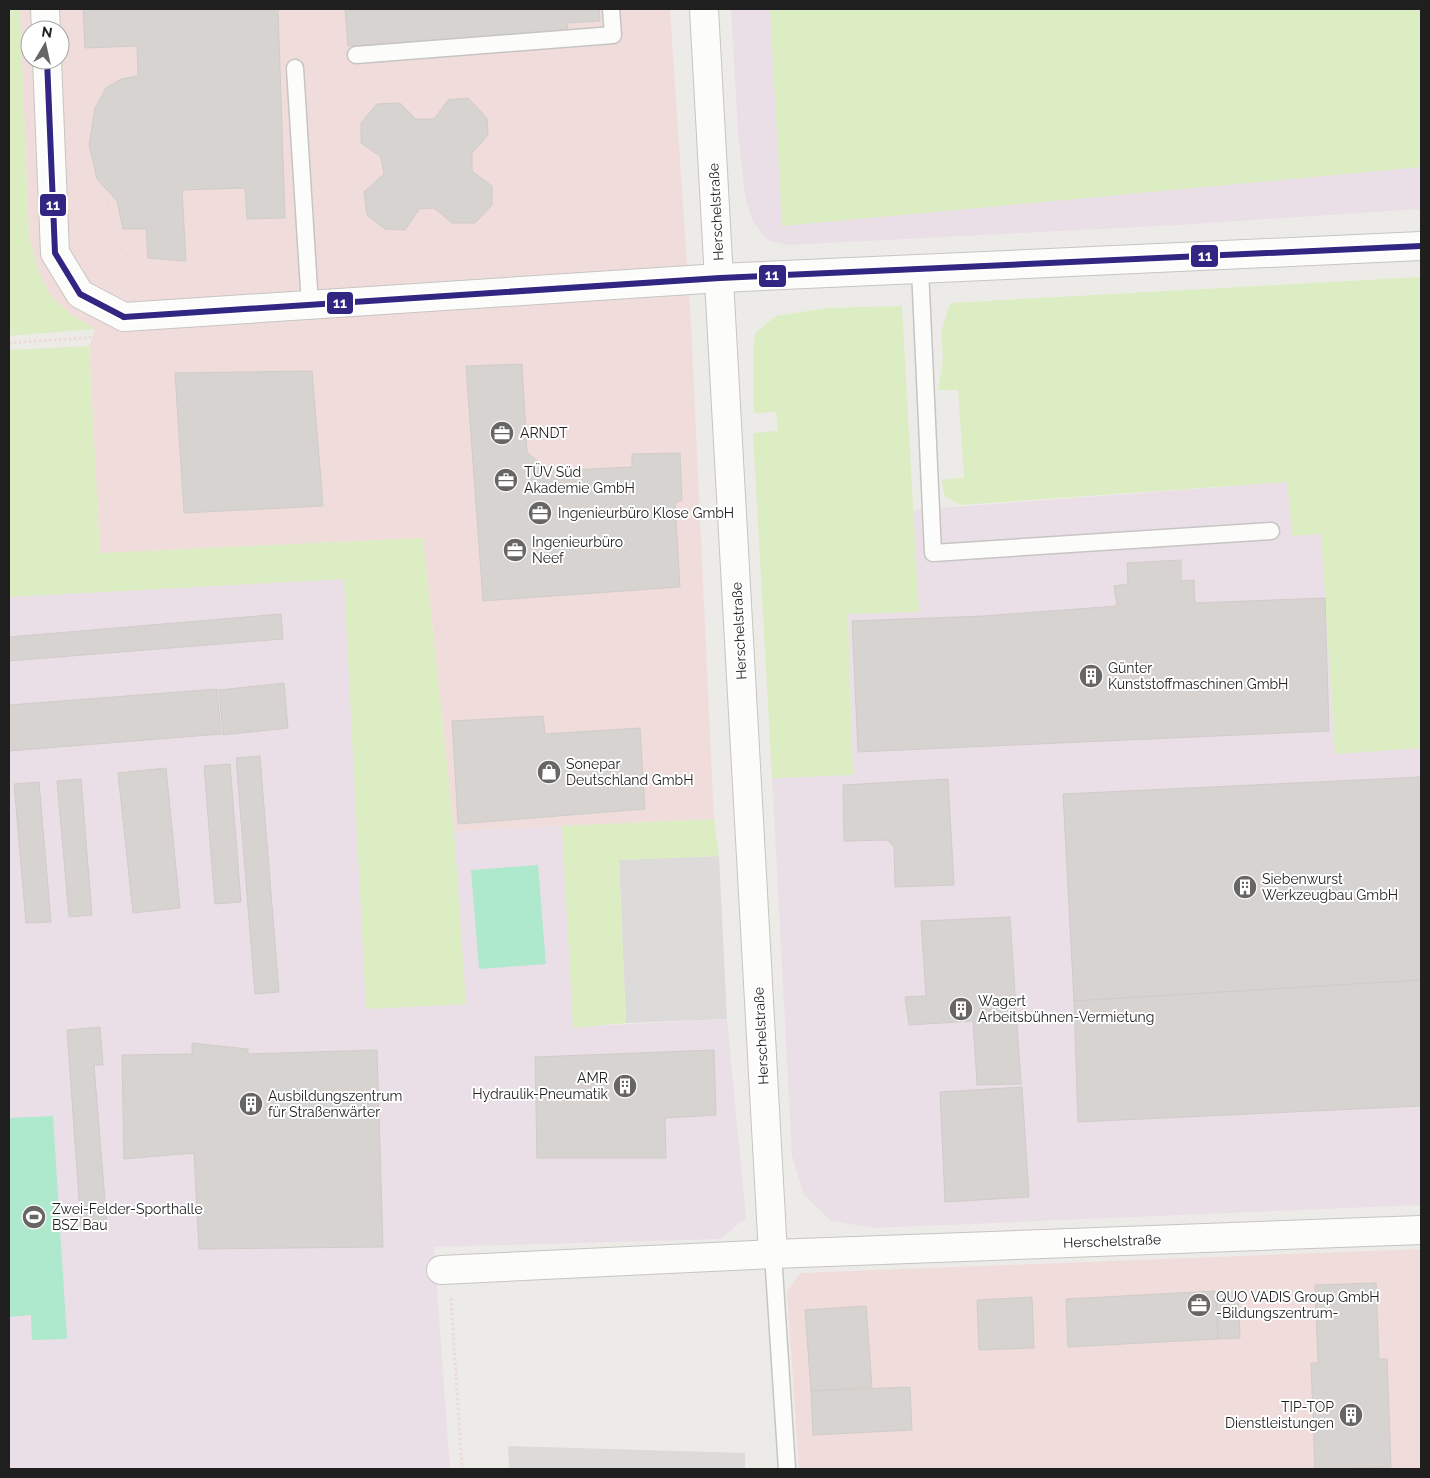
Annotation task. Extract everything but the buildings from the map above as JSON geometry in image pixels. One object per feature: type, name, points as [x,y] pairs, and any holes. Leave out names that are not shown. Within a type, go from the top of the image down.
[{"type":"street","name":"Herschelstraße","points":[[704,9],[773,1254]]},
{"type":"street","points":[[47,70],[55,252],[80,294],[124,316],[720,278],[1421,246]]},
{"type":"street","name":"Herschelstraße","points":[[445,1270],[773,1254],[1421,1230]]},
{"type":"lane","points":[[356,55],[613,35],[611,9]]},
{"type":"lane","points":[[295,68],[310,305]]},
{"type":"lane","points":[[920,269],[933,553],[1271,531]]},
{"type":"lane","points":[[773,1254],[787,1469]]},
{"type":"path","points":[[108,201],[116,236],[124,252],[175,294],[178,313]]},
{"type":"path","points":[[9,343],[99,336],[124,316]]},
{"type":"path","points":[[445,1270],[462,1469]]},
{"type":"shaded area","points":[[20,9],[670,9],[691,324],[714,819],[454,831],[423,538],[100,553],[89,346],[95,330],[72,315],[51,296],[40,275],[29,238],[22,70],[70,70],[70,20],[20,20]]},
{"type":"shaded area","points":[[731,9],[1421,9],[1421,209],[1179,225],[788,245],[770,241],[762,234],[752,220],[745,196],[738,133]]},
{"type":"shaded area","points":[[1288,482],[1292,535],[1321,534],[1335,753],[1421,748],[1421,1205],[873,1228],[831,1221],[804,1195],[792,1156],[772,778],[853,775],[848,614],[919,612],[913,510]]},
{"type":"shaded area","points":[[344,579],[366,1009],[466,1004],[454,831],[562,826],[573,1027],[727,1019],[746,1218],[720,1239],[434,1247],[450,1469],[9,1469],[9,597]]},
{"type":"shaded area","points":[[719,856],[727,1019],[626,1023],[619,860]]},
{"type":"shaded area","points":[[1421,1249],[1421,1469],[799,1469],[787,1291],[801,1273]]},
{"type":"shaded area","points":[[508,1446],[745,1453],[745,1469],[509,1469]]},
{"type":"green space","points":[[9,9],[20,9],[20,70],[22,70],[29,238],[40,275],[51,296],[72,315],[95,329],[9,336]]},
{"type":"green space","points":[[770,9],[1421,9],[1421,167],[782,226]]},
{"type":"green space","points":[[1421,277],[1421,748],[1335,754],[1321,534],[1292,536],[1287,482],[960,505],[945,496],[941,480],[964,478],[958,390],[938,390],[943,359],[941,333],[950,303]]},
{"type":"green space","points":[[902,306],[919,612],[848,614],[853,775],[772,778],[753,433],[778,431],[776,412],[754,413],[753,348],[756,332],[776,316],[827,308]]},
{"type":"green space","points":[[89,346],[100,553],[423,538],[454,831],[466,1004],[366,1009],[344,579],[9,597],[9,350]]},
{"type":"green space","points":[[714,819],[719,856],[619,860],[626,1023],[573,1028],[562,826]]},
{"type":"green space","points":[[538,865],[546,964],[479,969],[471,870]]},
{"type":"green space","name":"Zwei-Felder-Sporthalle BSZ Bau","points":[[53,1116],[67,1339],[32,1340],[31,1315],[9,1317],[9,1118]]},
{"type":"transit line","name":"11","points":[[47,70],[55,253],[80,294],[124,317]]},
{"type":"transit line","name":"11","points":[[124,317],[720,278],[1421,246]]},
{"type":"place","name":"ARNDT","points":[[502,433]]},
{"type":"place","name":"TÜV Süd Akademie GmbH","points":[[506,480]]},
{"type":"place","name":"Ingenieurbüro Klose GmbH","points":[[540,513]]},
{"type":"place","name":"Ingenieurbüro Neef","points":[[515,550]]},
{"type":"place","name":"Günter Kunststoffmaschinen GmbH","points":[[1091,676]]},
{"type":"place","name":"Sonepar Deutschland GmbH","points":[[549,772]]},
{"type":"place","name":"Siebenwurst Werkzeugbau GmbH","points":[[1245,887]]},
{"type":"place","name":"Wagert Arbeitsbühnen-Vermietung","points":[[961,1009]]},
{"type":"place","name":"AMR Hydraulik-Pneumatik","points":[[625,1086]]},
{"type":"place","name":"Ausbildungszentrum für Straßenwärter","points":[[251,1104]]},
{"type":"place","name":"Zwei-Felder-Sporthalle BSZ Bau","points":[[34,1217]]},
{"type":"place","name":"QUO VADIS Group GmbH -Bildungszentrum-","points":[[1199,1305]]},
{"type":"place","name":"TIP-TOP Dienstleistungen","points":[[1351,1415]]}]
